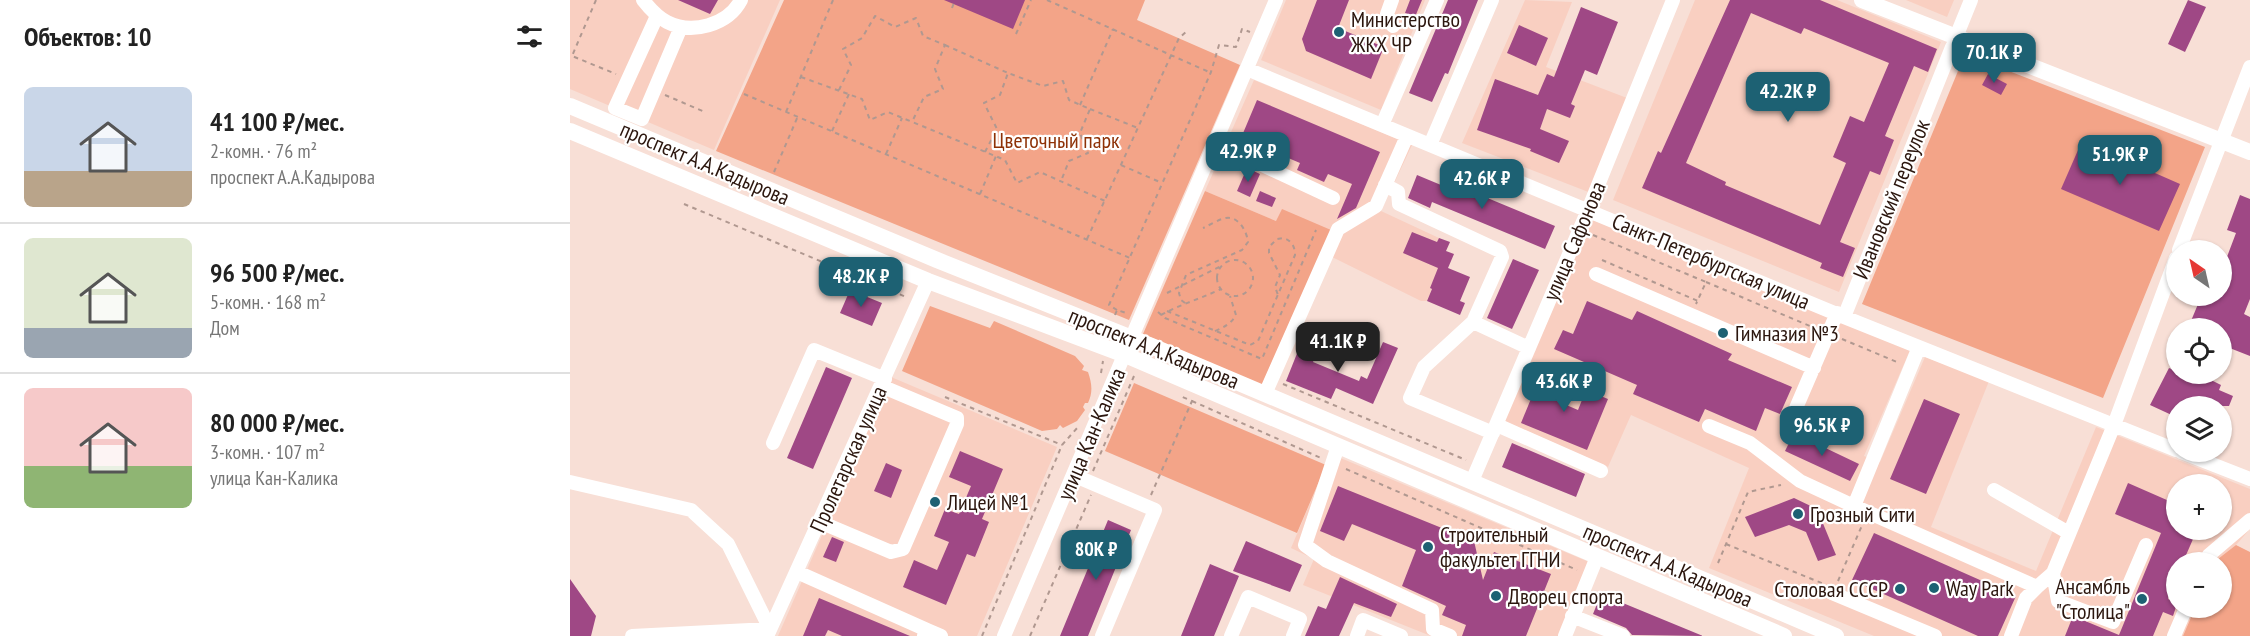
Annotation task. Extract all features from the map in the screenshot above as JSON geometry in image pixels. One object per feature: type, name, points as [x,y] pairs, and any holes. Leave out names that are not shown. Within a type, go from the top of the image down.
[{"type":"main road","points":[[1862,0],[1954,42],[2250,152]]},
{"type":"main road","name":"проспект А.А.Кадырова","points":[[570,106],[626,121],[937,260],[1132,338],[1268,386],[1472,481],[1836,636]]},
{"type":"main road","name":"проспект А.А.Кадырова","points":[[570,132],[1103,355],[1338,447],[1597,557],[1756,631],[1784,636]]},
{"type":"street","points":[[643,0],[657,16],[681,27],[702,27],[722,20],[741,0]]},
{"type":"street","name":"улица Кан-Калика","points":[[1004,636],[1276,0]]},
{"type":"street","points":[[1392,0],[1387,14],[1393,26]]},
{"type":"street","points":[[1382,125],[1437,0]]},
{"type":"street","points":[[1430,145],[1492,0]]},
{"type":"street","name":"улица Сафонова","points":[[1472,481],[1588,210],[1673,0]]},
{"type":"street","name":"Ивановский переулок","points":[[1793,415],[1828,333],[1840,315],[1971,0]]},
{"type":"street","points":[[657,16],[615,108],[626,121],[642,119],[681,27]]},
{"type":"street","points":[[2183,240],[2250,67]]},
{"type":"street","name":"Санкт-Петербургская улица","points":[[1247,69],[1840,315],[2166,446]]},
{"type":"street","points":[[1268,386],[1338,229],[1376,206],[1407,136]]},
{"type":"street","points":[[1215,143],[1333,198]]},
{"type":"street","points":[[1385,185],[1398,192],[1399,204],[1500,251],[1502,257],[1473,322],[1424,367],[1410,398],[1601,471]]},
{"type":"street","points":[[1596,274],[1814,368]]},
{"type":"street","name":"Пролетарская улица","points":[[769,632],[928,281]]},
{"type":"street","points":[[2010,636],[2026,598],[2053,573],[2114,425],[2166,285]]},
{"type":"street","points":[[1473,322],[1529,348]]},
{"type":"street","points":[[1861,509],[1919,347]]},
{"type":"street","points":[[773,443],[814,350],[957,418],[957,424],[903,549],[891,552],[820,522]]},
{"type":"street","points":[[1709,426],[1750,443],[1800,481],[2037,587]]},
{"type":"street","points":[[1338,447],[1305,545],[1327,561],[1432,610],[1433,629],[1450,636]]},
{"type":"street","points":[[2207,462],[2250,479]]},
{"type":"street","points":[[1073,475],[1155,510],[1102,636]]},
{"type":"street","points":[[570,482],[691,510],[728,544],[769,632],[632,636]]},
{"type":"street","points":[[1994,490],[2069,534]]},
{"type":"street","points":[[2213,552],[2249,522]]},
{"type":"street","points":[[2053,573],[2058,601],[2113,622],[2146,545]]},
{"type":"street","points":[[1565,636],[1597,557]]},
{"type":"street","points":[[797,572],[925,633],[941,636]]},
{"type":"street","points":[[1834,591],[1935,636]]},
{"type":"street","points":[[1231,636],[1248,597],[1300,619],[1293,636]]},
{"type":"street","points":[[1572,616],[1623,636]]},
{"type":"street","points":[[2174,636],[2182,618]]},
{"type":"street","points":[[1357,636],[1363,620],[1401,636]]},
{"type":"path","points":[[786,112],[833,0]]},
{"type":"path","points":[[952,8],[955,0]]},
{"type":"path","points":[[1016,34],[1031,0]]},
{"type":"path","points":[[1047,0],[1210,72]]},
{"type":"path","points":[[839,91],[852,65],[843,49],[862,38],[875,16],[895,27],[916,18],[923,36],[1043,86],[1063,81],[1069,100],[1138,128]]},
{"type":"path","points":[[1080,105],[1113,29]]},
{"type":"path","points":[[1117,310],[1109,305],[1210,72],[1219,45],[1236,47],[1242,29],[1261,36]]},
{"type":"path","points":[[1087,239],[1179,38],[1188,30]]},
{"type":"path","points":[[912,122],[924,97],[943,89],[935,69],[945,45]]},
{"type":"path","points":[[985,152],[997,129],[984,103],[1000,95],[1008,72]]},
{"type":"path","points":[[801,78],[862,99],[870,120],[888,112],[1005,160],[1017,183],[1040,172],[1105,201]]},
{"type":"path","points":[[744,94],[1130,258]]},
{"type":"path","points":[[832,131],[849,94]]},
{"type":"path","points":[[1061,181],[1069,161],[1088,153],[1080,133],[1090,109]]},
{"type":"path","points":[[774,172],[798,117]]},
{"type":"path","points":[[886,154],[902,118]]},
{"type":"path","points":[[980,194],[996,156]]},
{"type":"path","points":[[1121,165],[1162,183]]},
{"type":"path","points":[[684,204],[918,302]]},
{"type":"path","points":[[1185,303],[1179,297],[1186,275],[1242,250],[1248,242],[1243,226],[1233,219],[1227,218],[1203,228]]},
{"type":"path","points":[[1580,229],[1911,368]]},
{"type":"path","points":[[1159,314],[1262,359],[1316,230]]},
{"type":"path","points":[[1167,311],[1250,345],[1255,345],[1258,341],[1278,295],[1295,255],[1291,243],[1282,238],[1277,239],[1269,247],[1269,252],[1280,275],[1275,287],[1278,295]]},
{"type":"path","points":[[1171,282],[1167,292],[1224,264],[1236,260],[1242,261],[1253,275],[1252,287],[1238,296],[1230,296]]},
{"type":"path","points":[[1602,260],[1698,301]]},
{"type":"path","points":[[1215,331],[1233,321],[1236,315],[1230,296],[1221,289],[1217,281],[1224,264]]},
{"type":"path","points":[[1692,315],[1706,282]]},
{"type":"path","points":[[1155,318],[1159,314],[1185,303],[1190,304],[1221,289]]},
{"type":"path","points":[[1159,314],[1162,303]]},
{"type":"path","points":[[1100,378],[1103,355],[1122,362],[1134,376],[1139,378]]},
{"type":"path","points":[[1030,636],[1134,376]]},
{"type":"path","points":[[1268,386],[1480,465]]},
{"type":"path","points":[[1171,392],[1589,576]]},
{"type":"path","points":[[942,396],[1062,445]]},
{"type":"path","points":[[1147,506],[1192,401]]},
{"type":"path","points":[[982,636],[1062,445],[1080,425]]},
{"type":"path","points":[[1718,563],[1748,492],[1800,481]]},
{"type":"path","points":[[1726,544],[1834,591],[1861,509]]},
{"type":"shaded area","points":[[570,0],[780,0],[714,150],[570,89]]},
{"type":"shaded area","points":[[1286,0],[1425,0],[1381,110],[1261,60]]},
{"type":"shaded area","points":[[1525,0],[1572,2],[1546,67],[1627,98],[1591,193],[1462,143]]},
{"type":"shaded area","points":[[1695,0],[1837,0],[1941,42],[1839,292],[1613,200]]},
{"type":"shaded area","points":[[1906,0],[1954,0],[1947,17]]},
{"type":"shaded area","points":[[1254,80],[1412,145],[1381,211],[1439,238],[1433,253],[1443,257],[1427,301],[1421,301],[1330,256],[1276,221],[1205,191]]},
{"type":"shaded area","points":[[1583,216],[1911,348],[1864,456],[1880,462],[1925,357],[1989,381],[1931,527],[2036,571],[2096,427],[2166,455],[2166,462],[2183,462],[2213,474],[2166,474],[2166,540],[2232,540],[2232,482],[2250,489],[2250,529],[2227,552],[2166,552],[2166,618],[2191,618],[2183,636],[1874,636],[1709,568],[1749,468],[1631,415],[1608,467],[1495,417]]},
{"type":"shaded area","name":"Лицей №1","points":[[891,377],[1057,447],[977,636],[778,636]]},
{"type":"shaded area","points":[[1331,454],[1589,562],[1561,636],[1431,636],[1303,585],[1314,559],[1291,548]]},
{"type":"green space","name":"Цветочный парк","points":[[784,0],[1145,0],[1137,20],[1240,65],[1129,320],[716,151]]},
{"type":"green space","points":[[1965,54],[2205,147],[2103,398],[1862,304]]},
{"type":"green space","points":[[1205,191],[1276,221],[1282,209],[1331,230],[1262,385],[1143,334]]},
{"type":"green space","points":[[930,306],[990,328],[994,321],[1075,356],[1084,366],[1082,370],[1088,372],[1090,380],[1091,395],[1088,403],[1085,403],[1083,407],[1085,410],[1077,421],[1063,428],[1060,425],[1057,429],[1042,431],[902,371]]},
{"type":"green space","points":[[1134,383],[1326,465],[1297,533],[1105,451]]},
{"type":"green space","points":[[2236,545],[2250,552],[2250,636],[2183,636],[2191,618],[2232,618],[2232,552],[2227,552]]},
{"type":"building","points":[[678,0],[718,0],[710,14]]},
{"type":"building","points":[[944,0],[1025,0],[1013,29]]},
{"type":"building","points":[[1317,0],[1349,0],[1338,28],[1384,47],[1371,79],[1306,51],[1302,39]]},
{"type":"building","points":[[1410,0],[1422,0],[1415,17],[1405,13]]},
{"type":"building","points":[[1448,0],[1478,0],[1448,74],[1445,73],[1432,102],[1409,93]]},
{"type":"building","points":[[1730,0],[1820,0],[1937,49],[1928,72],[1914,66],[1885,136],[1894,140],[1880,175],[1870,171],[1840,242],[1855,248],[1843,277],[1820,268],[1822,263],[1642,188],[1658,151],[1661,153]],"holes":[[[1751,13],[1801,34],[1804,28],[1889,63],[1864,122],[1850,116],[1833,157],[1846,163],[1820,225],[1725,185],[1726,182],[1686,163]]]},
{"type":"building","points":[[2188,0],[2206,7],[2185,52],[2168,44]]},
{"type":"building","points":[[1581,7],[1618,22],[1597,75],[1585,70],[1571,104],[1575,106],[1570,118],[1547,109],[1540,129],[1569,141],[1559,163],[1530,151],[1531,149],[1477,130],[1495,79],[1538,95],[1547,74],[1554,77]]},
{"type":"building","points":[[1519,25],[1548,38],[1536,66],[1507,53]]},
{"type":"building","points":[[1988,74],[2007,84],[2001,95],[1982,85]]},
{"type":"building","points":[[1257,100],[1380,152],[1356,208],[1337,219],[1352,184],[1328,174],[1324,182],[1297,170],[1300,163],[1241,138]]},
{"type":"building","points":[[2082,141],[2180,184],[2159,231],[2061,189]]},
{"type":"building","points":[[1247,168],[1260,174],[1250,197],[1237,191]]},
{"type":"building","points":[[1417,175],[1441,185],[1444,180],[1555,226],[1545,249],[1432,202],[1430,208],[1408,198]]},
{"type":"building","points":[[1260,191],[1276,198],[1272,207],[1256,201]]},
{"type":"building","points":[[2240,195],[2250,199],[2250,299],[2244,314],[2250,317],[2250,356],[2232,349],[2232,318],[2192,318],[2197,306],[2232,306],[2232,244],[2236,233],[2227,230]]},
{"type":"building","points":[[1412,232],[1437,242],[1439,238],[1450,242],[1446,251],[1454,254],[1448,268],[1470,277],[1460,301],[1465,303],[1460,315],[1427,301],[1438,268],[1403,253]]},
{"type":"building","points":[[1513,259],[1539,270],[1512,329],[1487,318]]},
{"type":"building","points":[[850,290],[882,303],[872,326],[840,313]]},
{"type":"building","points":[[1587,301],[1632,320],[1637,311],[1732,354],[1728,360],[1792,387],[1780,414],[1765,408],[1756,431],[1705,409],[1699,422],[1633,394],[1637,385],[1554,349],[1563,330],[1573,334]]},
{"type":"building","points":[[1301,335],[1321,343],[1313,362],[1359,381],[1361,376],[1367,379],[1383,342],[1398,348],[1373,404],[1336,388],[1331,399],[1286,381],[1300,346],[1297,345]]},
{"type":"building","points":[[826,367],[852,378],[813,469],[787,458]]},
{"type":"building","points":[[1542,372],[1565,381],[1557,401],[1578,410],[1586,390],[1608,399],[1587,450],[1521,423]]},
{"type":"building","points":[[2166,374],[2166,384],[2219,384],[2221,385],[2219,390],[2233,396],[2232,398],[2232,396],[2166,396],[2166,412],[2150,405]]},
{"type":"building","points":[[1924,399],[1960,414],[1926,494],[1890,479]]},
{"type":"building","points":[[1794,433],[1859,464],[1850,481],[1785,451]]},
{"type":"building","points":[[1512,443],[1585,474],[1576,497],[1502,467]]},
{"type":"building","points":[[960,451],[1003,469],[982,519],[989,522],[975,557],[967,554],[946,605],[903,587],[914,560],[937,570],[949,542],[934,536],[945,509],[959,514],[971,486],[949,477]]},
{"type":"building","points":[[886,463],[902,470],[891,498],[874,491]]},
{"type":"building","points":[[2128,483],[2166,500],[2166,540],[2193,540],[2187,552],[2166,552],[2166,613],[2163,612],[2153,636],[2065,636],[2073,616],[2119,635],[2161,533],[2115,514]]},
{"type":"building","points":[[1338,486],[1474,541],[1483,580],[1494,552],[1551,574],[1526,636],[1462,636],[1466,625],[1442,615],[1446,606],[1402,586],[1416,550],[1352,524],[1344,541],[1320,531]]},
{"type":"building","points":[[1794,498],[1817,509],[1836,555],[1818,561],[1806,532],[1789,525],[1755,537],[1745,517]]},
{"type":"building","points":[[1108,520],[1131,530],[1088,636],[1060,636]]},
{"type":"building","points":[[1874,533],[2016,596],[1998,636],[1978,636],[1852,580]]},
{"type":"building","points":[[832,537],[844,542],[836,562],[823,557]]},
{"type":"building","points":[[1246,541],[1302,565],[1290,592],[1233,571]]},
{"type":"building","points":[[1210,564],[1239,576],[1214,636],[1181,636]]},
{"type":"building","points":[[1340,577],[1397,604],[1391,617],[1354,603],[1339,636],[1305,636],[1318,606],[1326,609]]},
{"type":"building","points":[[570,579],[596,616],[591,636],[570,636]]},
{"type":"building","points":[[1601,594],[1703,636],[1632,635],[1626,628],[1593,614]]},
{"type":"building","points":[[819,598],[910,636],[842,636],[828,630],[825,636],[803,636]]},
{"type":"place","name":"Министерство ЖКХ ЧР","points":[[1339,32]]},
{"type":"place","name":"Гимназия №3","points":[[1723,333]]},
{"type":"place","name":"Лицей №1","points":[[935,502]]},
{"type":"place","name":"Грозный Сити","points":[[1798,514]]},
{"type":"place","name":"Строительный факультет ГГНИ","points":[[1428,547]]},
{"type":"place","name":"Way Park","points":[[1934,588]]},
{"type":"place","name":"Столовая СССР","points":[[1900,589]]},
{"type":"place","name":"Дворец спорта","points":[[1496,596]]},
{"type":"place","name":"Ансамбль \"Столица\"","points":[[2142,599]]}]
